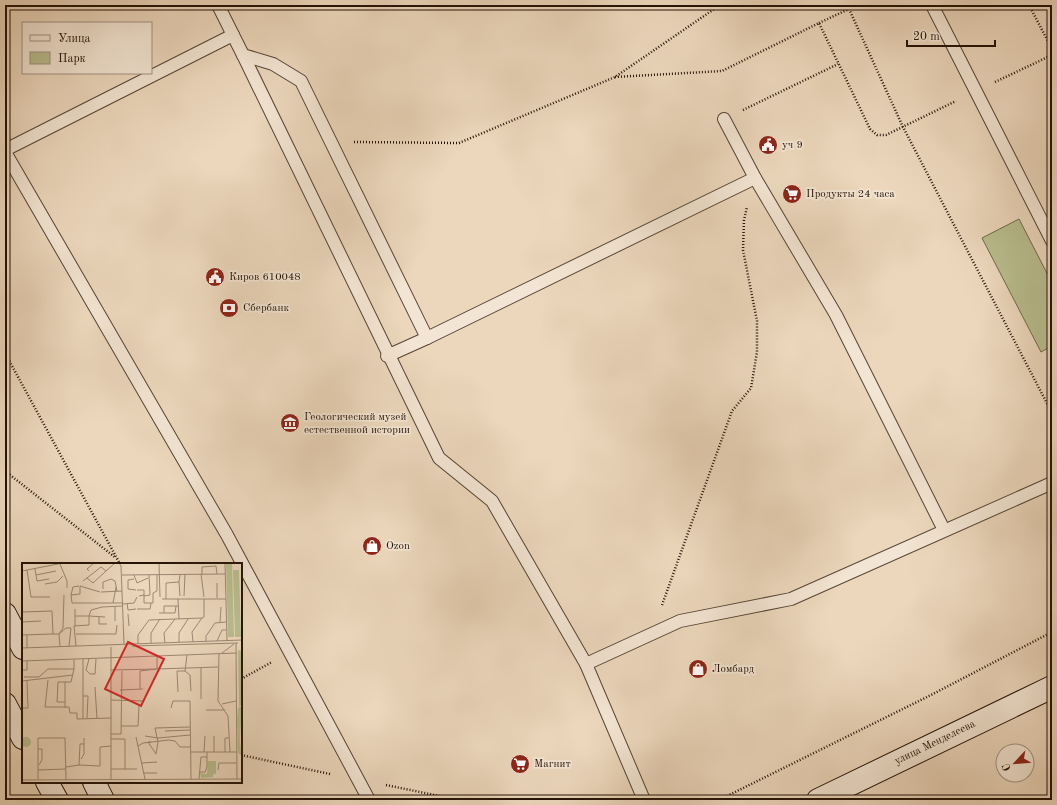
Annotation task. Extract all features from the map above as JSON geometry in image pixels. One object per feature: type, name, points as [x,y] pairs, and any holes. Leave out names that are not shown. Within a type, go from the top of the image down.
[{"type":"street","points":[[5,614],[22,646]]},
{"type":"street","name":"улица Менделеева","points":[[818,800],[1052,687]]},
{"type":"street","points":[[5,704],[22,736]]},
{"type":"street","points":[[48,783],[56,800]]},
{"type":"street","points":[[95,783],[104,800]]},
{"type":"lane","points":[[218,5],[243,54],[387,356],[438,458],[492,501],[586,664],[644,800]]},
{"type":"lane","points":[[932,5],[1052,241]]},
{"type":"lane","points":[[233,35],[5,151],[227,535],[369,800]]},
{"type":"lane","points":[[243,54],[273,64],[301,81],[332,141],[427,338]]},
{"type":"lane","points":[[724,119],[755,178],[836,315],[944,530]]},
{"type":"lane","points":[[387,356],[427,338],[755,178]]},
{"type":"lane","points":[[586,664],[680,621],[791,599],[1052,483]]},
{"type":"path","points":[[332,141],[459,143],[615,77],[720,5]]},
{"type":"path","points":[[847,5],[903,128],[1052,413]]},
{"type":"path","points":[[615,77],[722,71],[856,5]]},
{"type":"path","points":[[1029,5],[1052,49]]},
{"type":"path","points":[[819,24],[870,129],[877,135],[886,136],[1052,55]]},
{"type":"path","points":[[724,119],[838,64]]},
{"type":"path","points":[[651,634],[732,411],[751,388],[758,352],[757,321],[742,250],[744,220],[755,178]]},
{"type":"path","points":[[5,353],[120,563]]},
{"type":"path","points":[[5,471],[118,560]]},
{"type":"path","points":[[719,800],[931,695],[1052,632]]},
{"type":"path","points":[[242,678],[290,652]]},
{"type":"path","points":[[18,800],[24,796]]},
{"type":"green space","points":[[1019,219],[1052,283],[1052,346],[1041,352],[982,238]]},
{"type":"place","name":"уч 9","points":[[768,145]]},
{"type":"place","name":"Продукты 24 часа","points":[[792,194]]},
{"type":"place","name":"Киров 610048","points":[[215,277]]},
{"type":"place","name":"Сбербанк","points":[[229,308]]},
{"type":"place","name":"Геологический музей естественной истории","points":[[290,423]]},
{"type":"place","name":"Ozon","points":[[372,546]]},
{"type":"place","name":"Ломбард","points":[[698,669]]},
{"type":"place","name":"Магнит","points":[[520,764]]}]
